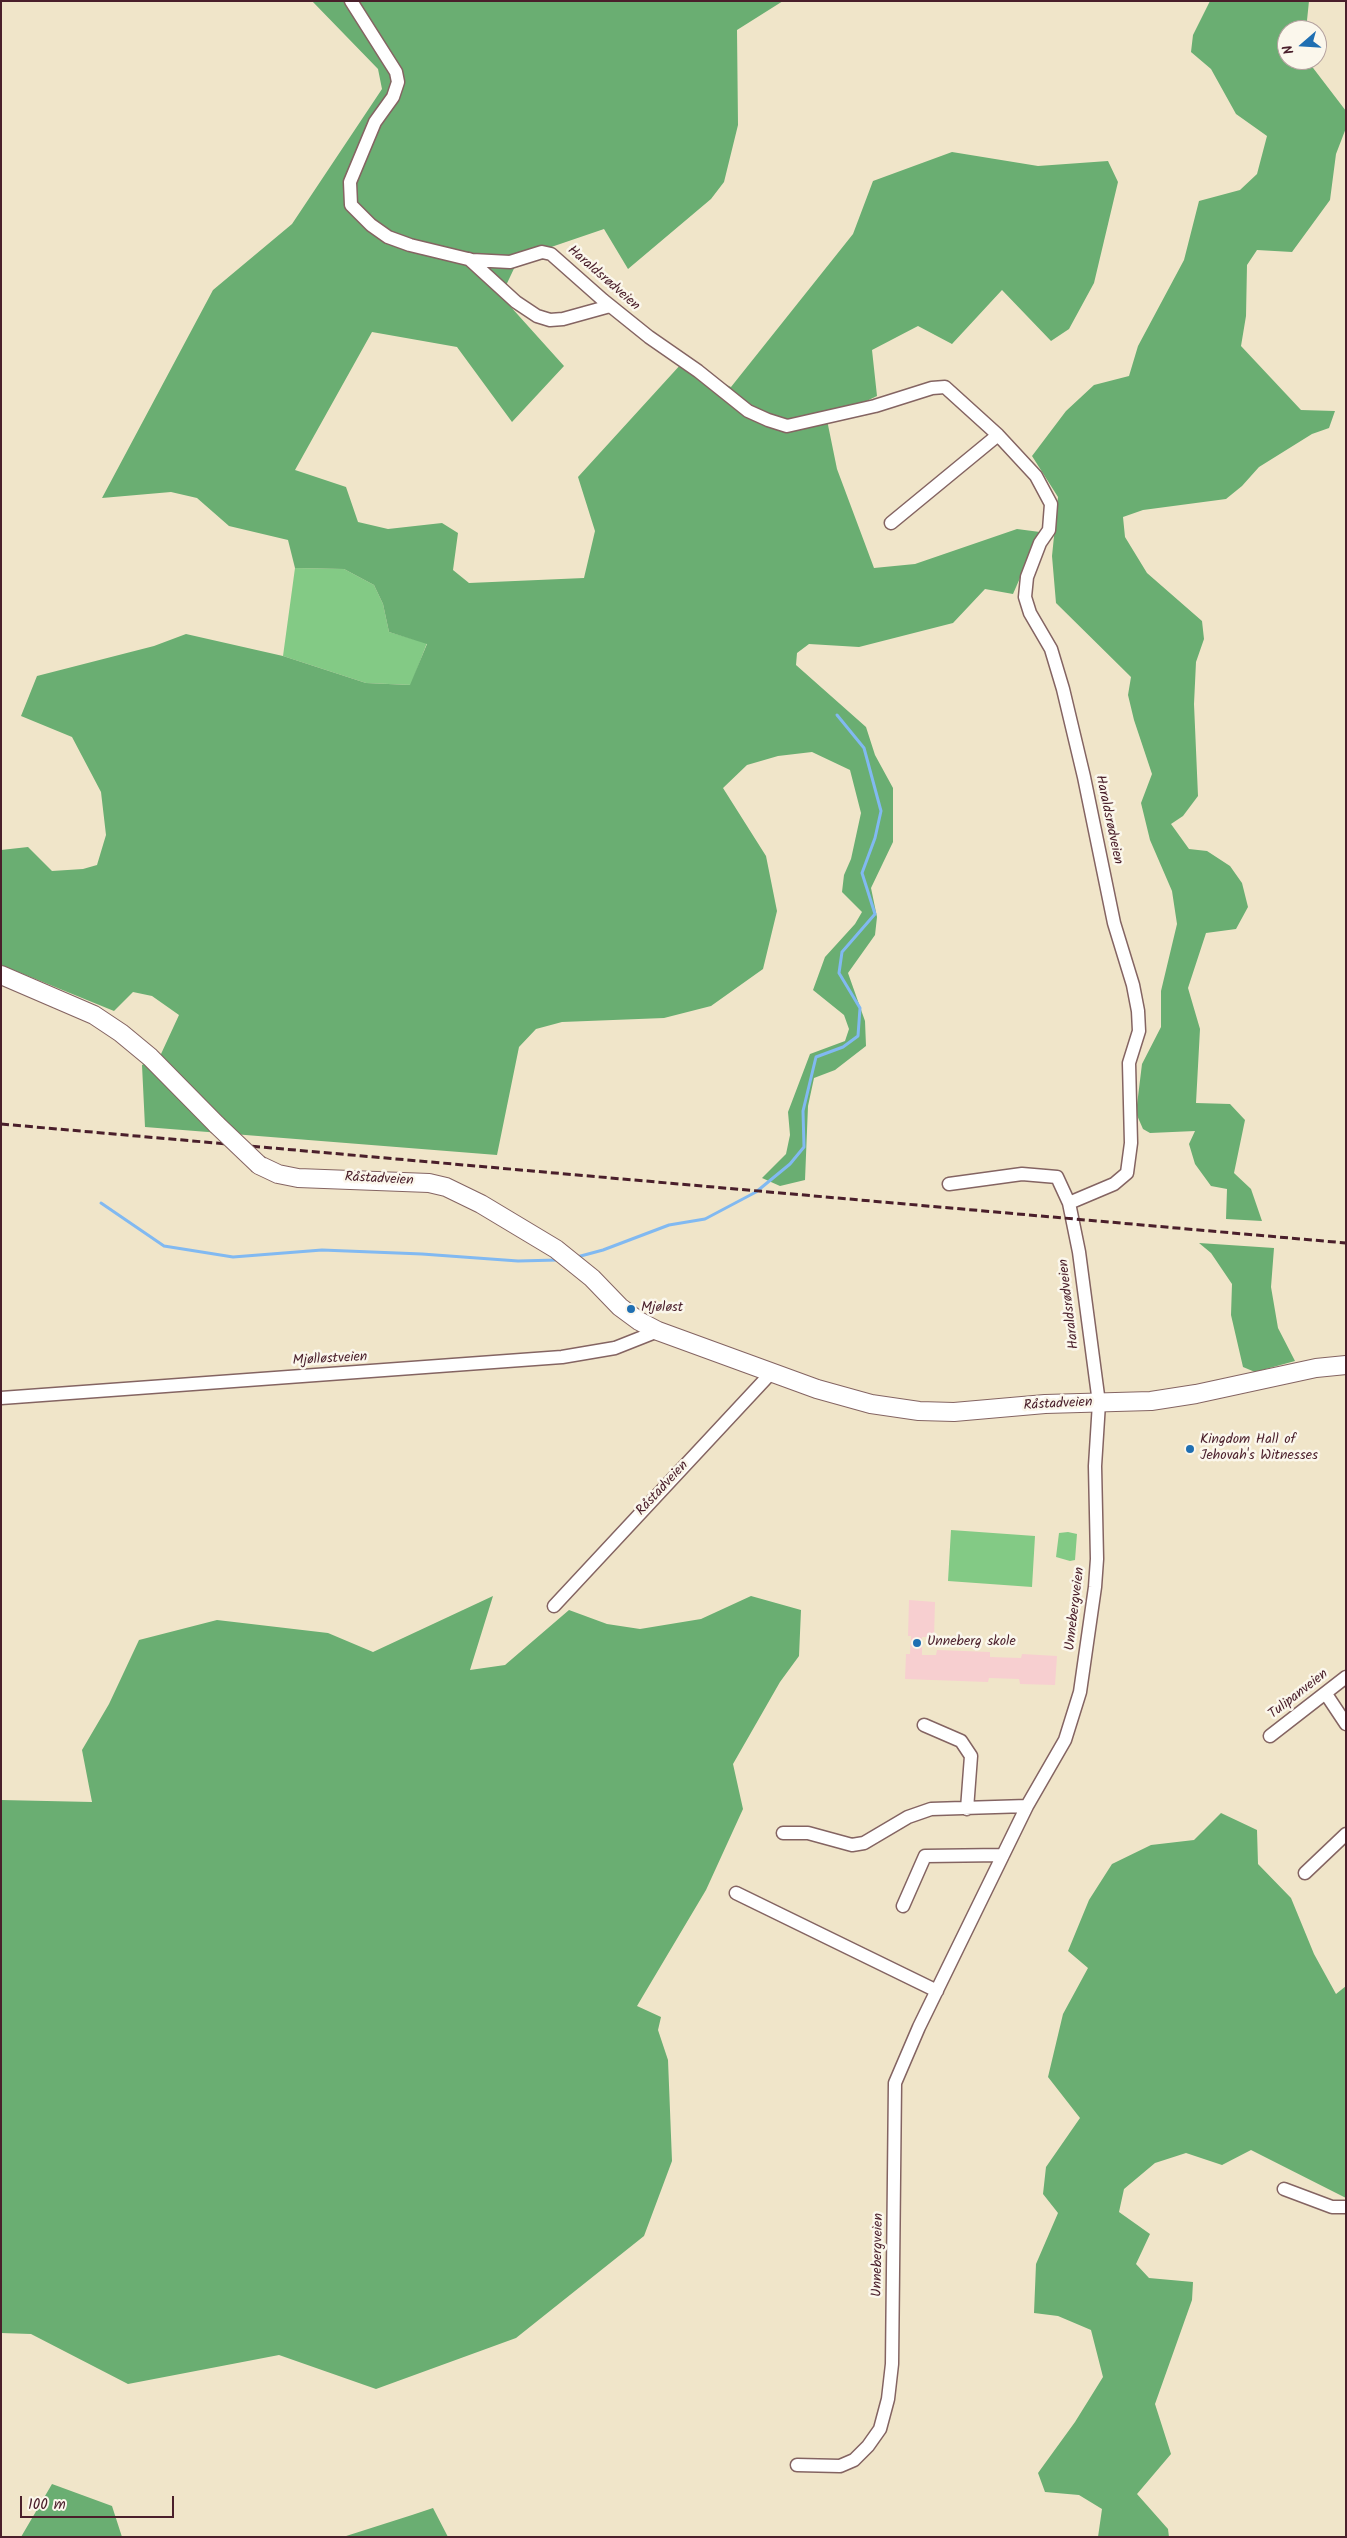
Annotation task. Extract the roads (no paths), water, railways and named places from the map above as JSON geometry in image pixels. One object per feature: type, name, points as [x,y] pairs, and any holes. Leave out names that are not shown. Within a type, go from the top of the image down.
[{"type":"main road","name":"Råstadveien","points":[[1,975],[94,1015],[121,1033],[150,1057],[259,1165],[278,1174],[298,1178],[429,1182],[446,1187],[481,1204],[556,1249],[592,1278],[620,1308],[658,1331],[852,1400],[920,1412],[971,1411],[1046,1404],[1151,1401],[1316,1368],[1346,1365]]},
{"type":"street","name":"Haraldsrødveien","points":[[351,1],[396,72],[398,82],[393,97],[375,122],[350,182],[351,205],[360,217],[388,237],[410,245],[469,259],[510,262],[542,252],[551,254],[610,306],[748,411],[787,426],[875,406],[932,388],[945,387],[998,435],[1036,476],[1051,504],[1049,530],[1040,543],[1027,577],[1025,597],[1030,613],[1052,649],[1063,690],[1086,786],[1114,923],[1138,1010],[1139,1031],[1128,1063],[1131,1143],[1127,1173],[1114,1184],[1070,1203]]},
{"type":"street","points":[[469,259],[516,302],[537,316],[550,320],[564,319],[610,306]]},
{"type":"street","points":[[891,523],[998,435]]},
{"type":"street","name":"Haraldsrødveien","points":[[949,1184],[1022,1174],[1057,1177],[1070,1203],[1080,1261],[1098,1403]]},
{"type":"street","name":"Mjølløstveien","points":[[1,1398],[562,1357],[615,1348],[658,1331]]},
{"type":"street","name":"Råstadveien","points":[[554,1606],[772,1372]]},
{"type":"street","name":"Unnebergveien","points":[[797,2466],[840,2466],[854,2460],[868,2446],[880,2429],[888,2399],[892,2364],[895,2083],[1026,1806],[1065,1740],[1080,1692],[1096,1559],[1095,1466],[1098,1403]]},
{"type":"street","name":"Tulipanveien","points":[[1270,1736],[1346,1677]]},
{"type":"street","points":[[1326,1694],[1346,1724]]},
{"type":"street","points":[[924,1725],[961,1741],[971,1756],[967,1809]]},
{"type":"street","points":[[783,1833],[808,1833],[852,1845],[864,1843],[908,1817],[932,1809],[1026,1806]]},
{"type":"street","points":[[1305,1873],[1346,1834]]},
{"type":"street","points":[[903,1906],[925,1856],[1003,1855]]},
{"type":"street","points":[[736,1893],[937,1991]]},
{"type":"street","points":[[1284,2190],[1332,2207],[1346,2207]]},
{"type":"waterway","points":[[577,1257],[603,1250],[669,1225],[705,1219],[756,1192],[790,1164],[804,1147],[803,1111],[816,1057],[843,1047],[858,1036],[860,1008],[839,973],[842,952],[875,914],[862,873],[875,838],[881,811],[864,748],[837,715]]},
{"type":"waterway","points":[[101,1203],[164,1246],[233,1257],[322,1250],[422,1254],[518,1261],[558,1260]]},
{"type":"railway","points":[[1,1124],[1346,1243]]},
{"type":"place","name":"Mjøløst","points":[[631,1309]]},
{"type":"place","name":"Kingdom Hall of Jehovah's Witnesses","points":[[1190,1449]]},
{"type":"place","name":"Unneberg skole","points":[[917,1643]]}]
